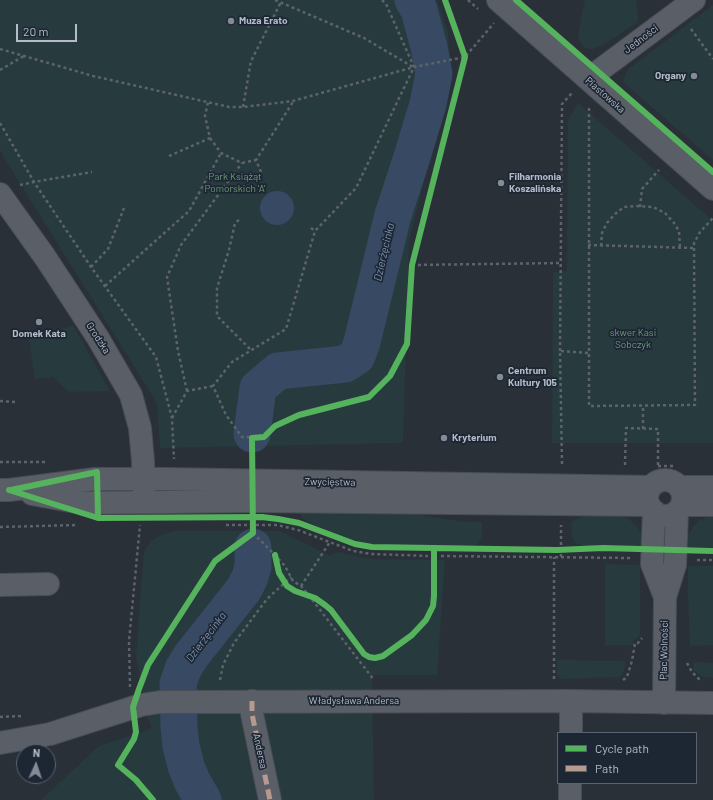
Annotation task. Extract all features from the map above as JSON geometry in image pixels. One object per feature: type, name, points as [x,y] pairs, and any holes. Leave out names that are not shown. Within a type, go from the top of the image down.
[{"type":"street","name":"Piastowska","points":[[498,0],[580,86],[713,189]]},
{"type":"street","name":"Jedności","points":[[580,86],[694,0]]},
{"type":"street","name":"Grodzka","points":[[0,194],[98,338],[131,395],[140,428],[144,479],[144,502]]},
{"type":"street","name":"Zwycięstwa","points":[[5,490],[95,479],[144,479],[651,501]]},
{"type":"street","name":"Zwycięstwa","points":[[680,501],[675,482],[662,480],[656,483],[651,501],[659,515],[665,516],[671,515],[680,501],[713,487]]},
{"type":"street","name":"Zwycięstwa","points":[[5,490],[82,503],[286,501],[651,501]]},
{"type":"street","name":"Plac Wolności","points":[[651,501],[653,538],[652,564],[665,597]]},
{"type":"street","name":"Zwycięstwa","points":[[680,501],[713,505]]},
{"type":"street","name":"Plac Wolności","points":[[664,703],[665,597],[675,565],[680,501]]},
{"type":"street","points":[[0,585],[48,584]]},
{"type":"street","name":"Władysława Andersa","points":[[0,743],[50,734],[133,707],[160,702],[713,703]]},
{"type":"street","name":"Andersa","points":[[252,702],[252,714],[270,800]]},
{"type":"street","points":[[571,702],[571,732]]},
{"type":"street","points":[[570,784],[570,800]]},
{"type":"path","points":[[275,0],[364,38],[414,67]]},
{"type":"path","points":[[187,391],[213,386],[232,362],[286,329],[315,231],[356,188],[414,67],[386,4],[382,0]]},
{"type":"path","points":[[445,0],[465,57]]},
{"type":"path","points":[[243,107],[251,61],[282,2]]},
{"type":"path","points":[[213,386],[226,415],[242,437],[264,438],[276,426],[299,415],[369,397],[390,376],[407,344],[412,265],[465,57],[494,23]]},
{"type":"path","points":[[690,28],[713,59]]},
{"type":"path","points":[[0,49],[93,76],[229,107],[243,107],[293,101],[414,67],[465,57]]},
{"type":"path","points":[[0,70],[24,56]]},
{"type":"path","points":[[562,465],[560,351],[562,264],[562,104],[580,86]]},
{"type":"path","points":[[208,102],[205,116],[210,138],[221,153],[242,163],[256,160],[293,101]]},
{"type":"path","points":[[589,107],[588,245],[590,406],[694,406],[694,243],[700,232],[713,218]]},
{"type":"path","points":[[0,123],[34,182],[91,267],[156,357],[172,418],[174,460]]},
{"type":"path","points":[[169,156],[210,138]]},
{"type":"path","points":[[105,286],[189,211],[221,153]]},
{"type":"path","points":[[256,160],[261,172]]},
{"type":"path","points":[[172,418],[187,391],[178,351],[168,277],[181,245],[242,163]]},
{"type":"path","points":[[640,206],[642,189],[660,168]]},
{"type":"path","points":[[34,182],[92,172]]},
{"type":"path","points":[[602,246],[602,232],[614,214],[624,207],[640,206],[653,207],[665,213],[679,231],[680,248]]},
{"type":"path","points":[[91,267],[108,249],[124,208]]},
{"type":"path","points":[[239,220],[235,224],[218,288],[217,316],[251,350]]},
{"type":"path","points":[[311,228],[315,231]]},
{"type":"path","points":[[588,245],[694,248]]},
{"type":"path","points":[[412,265],[562,264]]},
{"type":"path","points":[[560,351],[589,352]]},
{"type":"path","points":[[0,401],[15,402]]},
{"type":"path","points":[[643,406],[643,429]]},
{"type":"path","points":[[625,466],[626,428],[658,429],[658,466]]},
{"type":"path","points":[[270,518],[284,520]]},
{"type":"path","points":[[0,527],[82,525]]},
{"type":"path","points":[[134,525],[146,525]]},
{"type":"path","points":[[133,707],[130,689],[129,641],[140,525]]},
{"type":"path","points":[[225,525],[277,526],[298,530],[353,551],[372,554],[428,556]]},
{"type":"path","points":[[253,533],[285,566],[290,577],[301,586],[310,597],[376,684]]},
{"type":"path","points":[[329,535],[372,548],[400,548]]},
{"type":"path","points":[[301,586],[330,542]]},
{"type":"path","points":[[557,550],[567,549]]},
{"type":"path","points":[[276,555],[278,568]]},
{"type":"path","points":[[441,556],[635,558]]},
{"type":"path","points":[[554,557],[554,680]]},
{"type":"path","points":[[220,681],[223,665],[234,643],[267,599],[284,581],[290,577]]},
{"type":"path","points":[[284,581],[293,590],[315,598],[325,605]]},
{"type":"path","points":[[619,682],[627,677],[632,661],[635,643],[641,640],[643,635]]},
{"type":"path","points":[[687,659],[687,665],[692,672],[699,680],[704,682]]},
{"type":"green space","name":"Park Książąt Pomorskich 'A'","points":[[0,0],[437,0],[448,32],[451,73],[409,241],[403,443],[160,448],[157,403],[0,151]]},
{"type":"green space","points":[[585,0],[636,0],[638,22],[603,45],[591,49],[586,48],[579,40],[578,34]]},
{"type":"green space","points":[[713,5],[713,160],[623,82],[626,72],[631,67]]},
{"type":"green space","name":"skwer Kasi Sobczyk","points":[[578,103],[713,222],[713,443],[552,443],[553,272],[567,271],[568,120]]},
{"type":"green space","points":[[73,325],[110,391],[69,392],[53,377],[35,379],[29,339]]},
{"type":"green space","points":[[299,510],[394,511],[464,522],[482,522],[482,537],[478,543],[472,546],[372,544],[349,539],[312,524],[302,518]]},
{"type":"green space","points":[[586,515],[623,516],[629,519],[642,534],[645,546],[584,546],[577,544],[574,542],[572,537],[571,522]]},
{"type":"green space","points":[[713,515],[713,547],[684,547],[686,538],[693,527],[700,520]]},
{"type":"green space","points":[[176,531],[279,531],[331,556],[338,552],[376,559],[445,560],[437,675],[372,675],[374,800],[41,800],[99,746],[151,729],[147,716],[136,656],[144,552],[151,541],[163,534]]},
{"type":"green space","points":[[605,564],[640,566],[640,632],[639,637],[633,640],[633,645],[605,645]]},
{"type":"green space","points":[[689,566],[713,566],[713,645],[690,646],[688,596]]},
{"type":"green space","points":[[557,660],[625,661],[625,667],[622,675],[618,677],[561,679],[557,676]]},
{"type":"green space","points":[[694,662],[713,663],[713,678],[701,676],[693,670]]},
{"type":"water","points":[[277,191],[289,196],[294,208],[289,220],[277,225],[265,220],[260,208],[265,196]]},
{"type":"waterway","name":"Dzierżęcinka","points":[[252,434],[258,388],[278,371],[345,364],[357,356],[362,342],[393,215],[428,104],[434,74],[429,47],[419,10],[413,0]]},
{"type":"waterway","name":"Dzierżęcinka","points":[[203,800],[192,781],[186,766],[181,746],[178,684],[183,669],[191,656],[244,589],[250,577],[253,566],[253,547]]},
{"type":"marked path","points":[[252,701],[252,714],[270,800]]},
{"type":"cycle path","points":[[153,800],[136,780],[118,765],[134,739],[136,732],[133,707],[148,665],[215,561],[253,533],[252,438],[264,437],[275,426],[299,415],[369,397],[390,376],[407,344],[412,265],[465,57],[445,0]]},
{"type":"cycle path","points":[[516,0],[713,172]]},
{"type":"cycle path","points":[[11,490],[97,472],[98,518]]},
{"type":"cycle path","points":[[9,490],[98,518],[262,517],[299,523],[355,544],[372,547],[557,550],[603,548],[713,551]]},
{"type":"cycle path","points":[[275,555],[279,573],[287,586],[295,591],[315,598],[325,605],[331,610],[364,654],[375,658],[383,656],[412,635],[426,620],[433,606],[434,548]]},
{"type":"place","name":"Muza Erato","points":[[231,21]]},
{"type":"place","name":"Organy","points":[[694,76]]},
{"type":"place","name":"Filharmonia Koszalińska","points":[[501,183]]},
{"type":"place","name":"Domek Kata","points":[[39,322]]},
{"type":"place","name":"Centrum Kultury 105","points":[[500,377]]},
{"type":"place","name":"Kryterium","points":[[444,438]]}]
